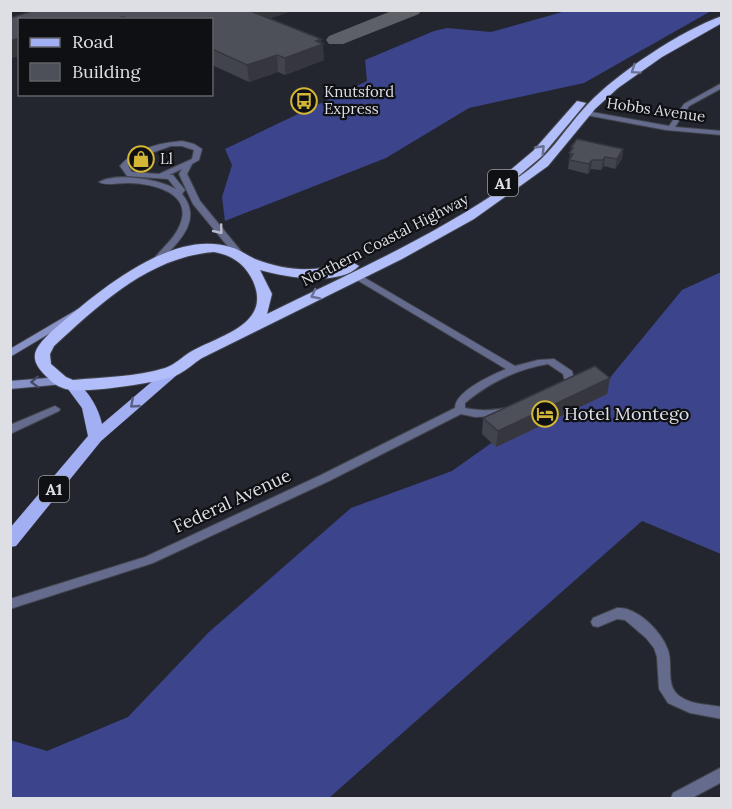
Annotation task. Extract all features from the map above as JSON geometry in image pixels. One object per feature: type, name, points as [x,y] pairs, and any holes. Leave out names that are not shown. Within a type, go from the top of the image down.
[{"type":"highway","name":"Northern Coastal Highway","points":[[245,260],[297,275],[339,272],[438,224],[472,204],[520,169],[545,146],[594,89],[620,68],[720,10]]},
{"type":"highway","name":"Northern Coastal Highway","points":[[252,327],[462,222],[534,173],[565,143],[586,113],[642,65],[722,19]]},
{"type":"highway","name":"A1","points":[[245,260],[214,248],[189,250],[156,261],[93,303],[53,337],[42,354],[43,365],[66,383],[110,384],[173,371],[196,355],[252,327]]},
{"type":"highway","points":[[245,260],[265,294],[261,311],[252,327]]},
{"type":"main road","points":[[10,354],[93,303]]},
{"type":"main road","name":"A1","points":[[10,541],[96,437],[173,371]]},
{"type":"main road","points":[[10,385],[66,383]]},
{"type":"main road","name":"A1","points":[[66,383],[84,396],[93,410],[96,437]]},
{"type":"street","points":[[671,128],[686,105],[722,85]]},
{"type":"street","name":"Hobbs Avenue","points":[[586,113],[671,128],[722,133]]},
{"type":"street","points":[[162,175],[188,164],[198,156],[198,149],[195,146],[180,143],[150,150],[126,162],[123,166],[130,174],[170,177],[181,190],[177,195]]},
{"type":"street","points":[[188,164],[183,174],[196,202],[245,260]]},
{"type":"street","points":[[104,182],[139,179],[163,186],[177,195],[187,215],[177,236],[156,261]]},
{"type":"street","points":[[355,274],[514,369]]},
{"type":"street","points":[[550,361],[568,373],[571,386],[509,414],[479,416],[460,410],[460,402],[472,390],[514,369],[533,362],[550,361]]},
{"type":"street","points":[[10,430],[55,409]]},
{"type":"street","name":"Federal Avenue","points":[[10,604],[149,560],[325,478],[460,410]]},
{"type":"street","points":[[598,622],[619,612],[628,613],[658,640],[663,652],[665,687],[672,699],[685,706],[722,713]]},
{"type":"street","points":[[678,798],[722,774]]},
{"type":"shaded area","points":[[566,11],[711,11],[584,83],[469,108],[386,158],[225,221],[222,197],[232,165],[225,149],[367,81],[365,60],[434,31],[447,28],[491,32]]},
{"type":"shaded area","points":[[721,272],[721,554],[642,521],[329,798],[11,798],[10,740],[47,751],[128,717],[209,632],[351,508],[452,471],[514,427],[608,380],[682,290]]},
{"type":"building","points":[[35,10],[248,10],[321,39],[316,41],[323,44],[285,58],[277,55],[247,65],[213,49],[213,18],[18,18],[18,39],[10,41],[10,18]]},
{"type":"building","points":[[577,139],[623,149],[617,159],[605,157],[603,160],[592,160],[589,164],[569,160],[573,154],[569,153],[573,148],[571,147]]},
{"type":"building","points":[[595,366],[610,378],[498,431],[483,418]]},
{"type":"taxiway","points":[[336,40],[412,10]]},
{"type":"place","name":"Knutsford Express","points":[[304,101]]},
{"type":"place","name":"Ll","points":[[141,159]]},
{"type":"place","name":"Hotel Montego","points":[[545,414]]}]
